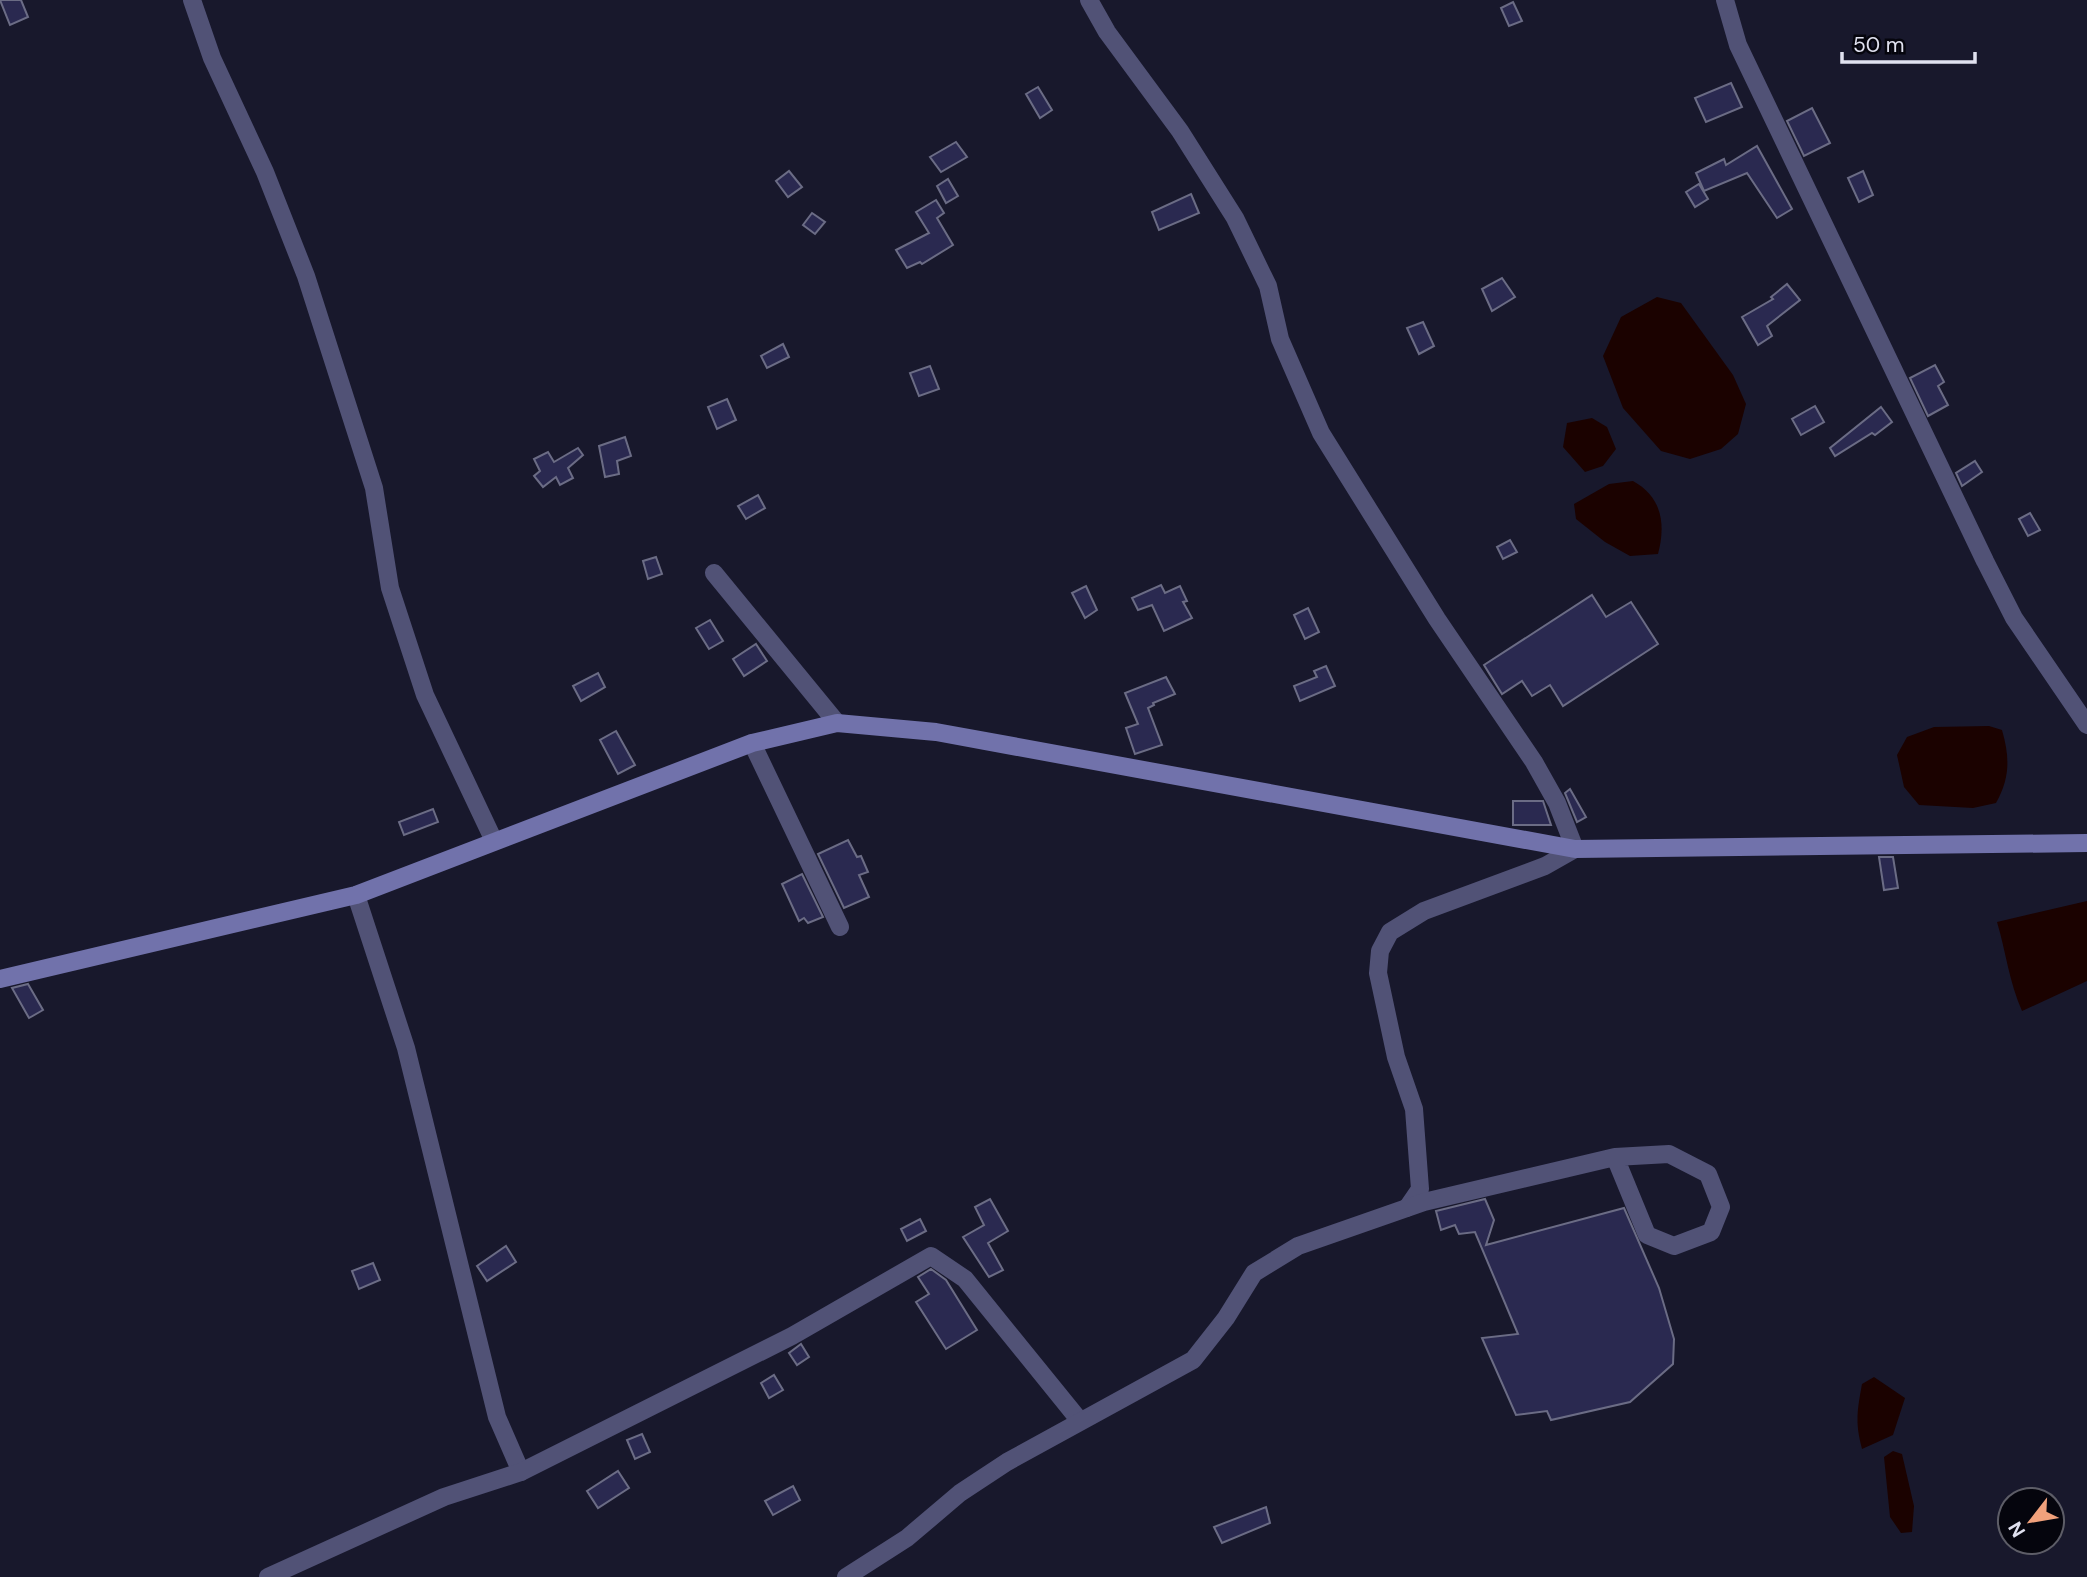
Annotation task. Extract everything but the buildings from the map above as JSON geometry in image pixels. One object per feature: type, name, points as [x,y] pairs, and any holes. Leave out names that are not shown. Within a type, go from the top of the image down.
[{"type":"main road","points":[[0,979],[356,895],[752,743],[837,723],[936,732],[1575,849],[2087,843]]},
{"type":"street","points":[[192,0],[212,58],[265,172],[306,276],[374,488],[390,588],[425,695],[494,841]]},
{"type":"street","points":[[1089,0],[1119,50],[1180,131],[1235,218],[1268,286],[1280,339],[1321,433],[1437,619],[1534,762],[1557,803],[1575,849],[1545,866],[1424,911],[1390,932],[1380,951],[1378,973],[1394,1045],[1414,1109],[1420,1189],[1407,1208]]},
{"type":"street","points":[[1725,0],[1738,45],[1985,561],[2014,618],[2087,725]]},
{"type":"street","points":[[714,573],[837,723]]},
{"type":"street","points":[[752,743],[840,927]]},
{"type":"street","points":[[356,895],[406,1048],[497,1417],[521,1472]]},
{"type":"street","points":[[846,1577],[907,1538],[960,1493],[1080,1421],[1193,1360],[1226,1318],[1254,1273],[1298,1246],[1407,1208],[1615,1157],[1669,1154],[1708,1174],[1721,1207],[1712,1232],[1674,1247],[1647,1235],[1615,1157]]},
{"type":"street","points":[[268,1577],[444,1497],[521,1472],[792,1336],[931,1256],[965,1279],[1080,1421]]},
{"type":"shaded area","points":[[1657,297],[1681,303],[1733,375],[1746,404],[1738,434],[1721,449],[1690,459],[1661,451],[1623,408],[1603,356],[1621,317]]},
{"type":"shaded area","points":[[1592,418],[1607,427],[1616,449],[1603,466],[1585,472],[1563,447],[1567,423]]},
{"type":"shaded area","points":[[1633,481],[1656,503],[1662,532],[1658,554],[1630,556],[1605,542],[1576,519],[1574,504],[1609,484]]},
{"type":"shaded area","points":[[1989,726],[2002,730],[2007,759],[2004,785],[1996,803],[1973,808],[1919,805],[1904,787],[1897,755],[1907,737],[1934,727]]},
{"type":"shaded area","points":[[2087,901],[2087,981],[2022,1011],[1997,922]]},
{"type":"shaded area","points":[[1874,1377],[1905,1398],[1893,1435],[1862,1449],[1858,1424],[1860,1393],[1862,1384]]},
{"type":"shaded area","points":[[1893,1451],[1902,1454],[1914,1506],[1912,1532],[1901,1533],[1890,1517],[1884,1457]]}]
